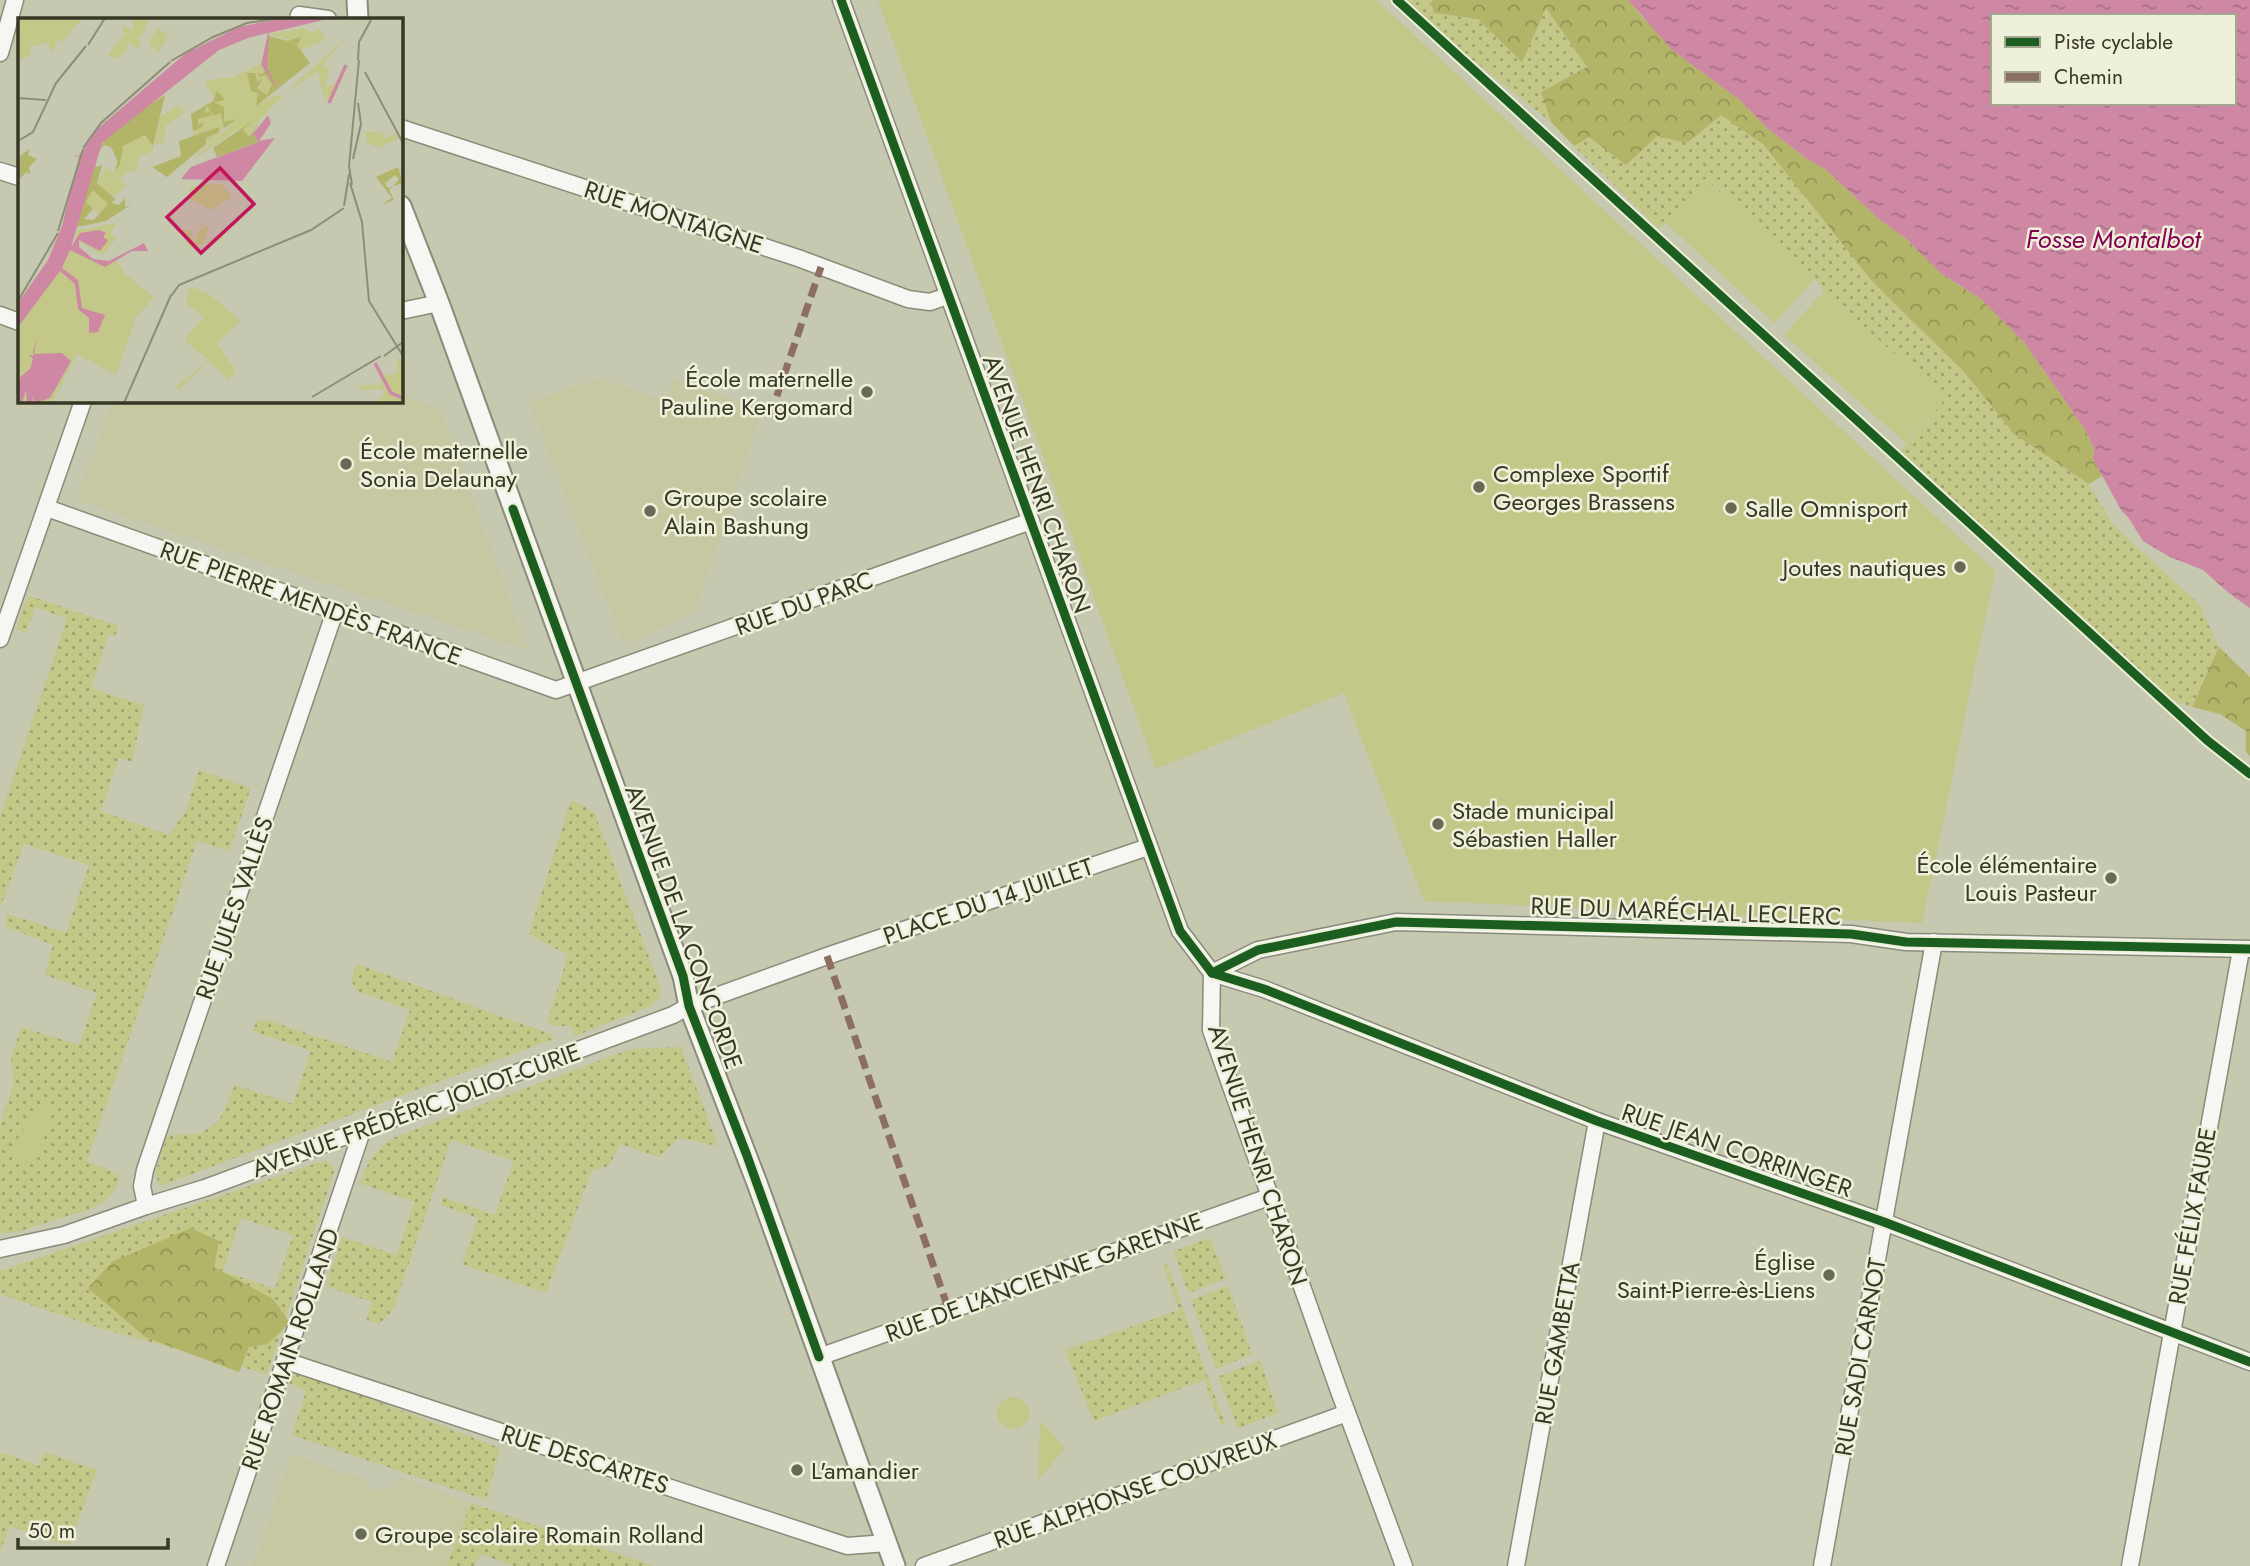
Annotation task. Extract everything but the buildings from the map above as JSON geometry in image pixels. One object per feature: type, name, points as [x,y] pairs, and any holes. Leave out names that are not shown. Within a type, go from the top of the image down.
[{"type":"street","points":[[0,53],[15,0]]},
{"type":"street","points":[[357,0],[358,18]]},
{"type":"street","name":"AVENUE HENRI CHARON","points":[[841,0],[1148,847],[1180,930],[1212,972],[1211,1030],[1404,1566]]},
{"type":"street","points":[[298,18],[299,15],[321,18]]},
{"type":"street","name":"RUE MONTAIGNE","points":[[402,128],[798,258],[908,299],[930,302],[947,296]]},
{"type":"street","points":[[0,171],[18,177]]},
{"type":"street","name":"AVENUE DE LA CONCORDE","points":[[402,209],[439,303],[683,976],[689,1006],[746,1153],[895,1566]]},
{"type":"street","points":[[402,312],[439,303]]},
{"type":"street","points":[[0,315],[18,322]]},
{"type":"street","points":[[0,639],[83,402]]},
{"type":"street","name":"RUE PIERRE MENDÈS FRANCE","points":[[47,508],[555,690],[576,684]]},
{"type":"street","name":"RUE DU PARC","points":[[576,684],[1031,521]]},
{"type":"street","name":"RUE JULES VALLÈS","points":[[146,1206],[142,1186],[145,1170],[335,611]]},
{"type":"street","name":"PLACE DU 14 JUILLET","points":[[827,956],[1148,847]]},
{"type":"street","name":"RUE DU MARÉCHAL LECLERC","points":[[1212,972],[1258,950],[1396,922],[1851,934],[1906,942],[2246,949]]},
{"type":"street","name":"RUE SADI CARNOT","points":[[1822,1566],[1934,942]]},
{"type":"street","name":"RUE FÉLIX FAURE","points":[[2130,1566],[2171,1332],[2246,949]]},
{"type":"street","name":"AVENUE FRÉDÉRIC JOLIOT-CURIE","points":[[0,1249],[64,1235],[205,1188],[827,956]]},
{"type":"street","name":"RUE JEAN CORRINGER","points":[[1212,972],[1264,989],[1597,1121],[1884,1222],[2250,1362]]},
{"type":"street","name":"RUE GAMBETTA","points":[[1516,1566],[1597,1121]]},
{"type":"street","name":"RUE ROMAIN ROLLAND","points":[[216,1566],[362,1131]]},
{"type":"street","name":"RUE DE L'ANCIENNE GARENNE","points":[[819,1357],[1269,1197]]},
{"type":"street","name":"RUE DESCARTES","points":[[286,1361],[847,1546],[887,1543]]},
{"type":"street","name":"RUE ALPHONSE COUVREUX","points":[[923,1566],[1347,1413]]},
{"type":"shaded area","name":"Complexe Sportif Georges Brassens","points":[[878,0],[1376,0],[1995,571],[1922,923],[1424,901],[1344,693],[1156,769]]},
{"type":"shaded area","points":[[1406,0],[1433,0],[1431,2],[1434,13],[1478,19],[1522,62],[1545,7],[1587,67],[1541,92],[1551,122],[1455,46]]},
{"type":"shaded area","points":[[1721,115],[1765,145],[1872,281],[1965,373],[2014,434],[2089,484],[2113,525],[2199,604],[2219,647],[2192,707],[2174,701],[1901,451],[1945,399],[1824,291],[1815,279],[1705,179],[1659,229],[1574,146],[1589,137],[1626,165],[1657,136],[1687,142]]},
{"type":"shaded area","points":[[1705,179],[1815,279],[1774,323],[1665,222]]},
{"type":"shaded area","points":[[1824,291],[1945,399],[1906,443],[1784,335]]},
{"type":"shaded area","name":"Groupe scolaire Alain Bashung","points":[[601,378],[665,401],[674,379],[762,410],[695,612],[624,644],[529,402]]},
{"type":"shaded area","points":[[402,395],[440,408],[527,649],[76,500],[113,402],[402,402]]},
{"type":"shaded area","points":[[30,596],[118,626],[115,636],[109,634],[91,688],[144,705],[132,762],[119,758],[101,811],[169,835],[186,811],[199,770],[251,788],[229,851],[197,841],[87,1161],[120,1175],[116,1189],[106,1200],[91,1209],[20,1231],[0,1234],[0,1124],[14,1083],[11,1059],[21,1027],[79,1045],[97,993],[45,975],[53,945],[5,926],[7,915],[66,933],[89,865],[24,844],[0,908],[0,816],[67,619],[35,607],[26,633],[16,629],[26,600]]},
{"type":"shaded area","points":[[571,800],[594,812],[660,986],[660,998],[651,1006],[575,1036],[571,1026],[547,1023],[568,955],[529,934]]},
{"type":"shaded area","points":[[357,964],[550,1034],[553,1039],[160,1186],[155,1174],[167,1136],[201,1133],[219,1121],[235,1085],[293,1104],[311,1051],[252,1031],[257,1021],[267,1020],[392,1062],[410,1010],[357,991],[351,980]]},
{"type":"shaded area","points":[[681,1047],[718,1146],[679,1138],[659,1157],[620,1144],[609,1166],[592,1170],[546,1293],[462,1264],[478,1218],[441,1205],[443,1197],[495,1215],[514,1161],[451,1140],[393,1310],[379,1324],[366,1319],[372,1302],[326,1286],[342,1237],[396,1255],[415,1202],[359,1183],[370,1160],[390,1139],[631,1049]]},
{"type":"shaded area","points":[[43,1105],[53,1109],[35,1164],[6,1154]]},
{"type":"shaded area","points":[[326,1160],[335,1169],[267,1374],[99,1328],[0,1294],[0,1271]],"holes":[[[241,1218],[293,1235],[275,1289],[223,1271]]]},
{"type":"shaded area","points":[[1210,1238],[1226,1279],[1188,1293],[1174,1251]]},
{"type":"shaded area","points":[[1167,1264],[1225,1424],[1221,1425],[1204,1380],[1094,1421],[1065,1350],[1179,1310],[1163,1265]]},
{"type":"shaded area","points":[[1228,1286],[1252,1354],[1216,1369],[1191,1300]]},
{"type":"shaded area","points":[[1260,1360],[1278,1413],[1238,1428],[1218,1377]]},
{"type":"shaded area","points":[[303,1373],[500,1448],[486,1500],[292,1435],[306,1391],[289,1383],[292,1376]]},
{"type":"shaded area","points":[[1013,1397],[1024,1402],[1029,1413],[1024,1424],[1013,1429],[1002,1424],[997,1413],[1002,1402]]},
{"type":"shaded area","points":[[1040,1421],[1065,1448],[1038,1481]]},
{"type":"shaded area","points":[[0,1452],[39,1466],[44,1452],[97,1470],[69,1545],[9,1526],[0,1553]]},
{"type":"shaded area","name":"Groupe scolaire Romain Rolland","points":[[292,1454],[361,1479],[374,1491],[389,1490],[400,1477],[471,1503],[447,1566],[253,1566]]},
{"type":"shaded area","points":[[471,1503],[651,1566],[514,1566],[480,1554],[475,1566],[447,1566]]},
{"type":"green space","points":[[1628,0],[1642,17],[1740,100],[1767,128],[1807,159],[1825,169],[1879,219],[1904,237],[1942,274],[1981,299],[2024,342],[2086,431],[2094,449],[2093,459],[2102,476],[2089,484],[2014,434],[1965,373],[1872,281],[1764,145],[1721,115],[1687,143],[1657,136],[1626,165],[1589,137],[1574,146],[1551,122],[1541,92],[1587,67],[1546,8],[1522,62],[1478,19],[1434,13],[1431,2]]},
{"type":"green space","points":[[2219,647],[2250,677],[2250,756],[2246,752],[2246,731],[2220,714],[2192,707]]},
{"type":"green space","points":[[191,1228],[219,1241],[214,1267],[273,1299],[290,1323],[267,1344],[249,1347],[239,1372],[145,1337],[88,1288],[112,1262]]},
{"type":"water","name":"Fosse Montalbot","points":[[1628,0],[2250,0],[2250,608],[2203,570],[2170,557],[2143,541],[2121,510],[2093,459],[2094,449],[2086,431],[2024,342],[1981,299],[1942,274],[1904,237],[1879,219],[1825,169],[1807,159],[1767,128],[1740,100],[1672,50]]},
{"type":"marked path","points":[[770,416],[821,267]]},
{"type":"marked path","points":[[827,956],[949,1311]]},
{"type":"cycle path","points":[[841,0],[1180,931],[1212,973]]},
{"type":"cycle path","points":[[1397,0],[2208,741],[2250,774]]},
{"type":"cycle path","points":[[513,509],[683,976],[689,1006],[746,1153],[819,1357]]},
{"type":"cycle path","points":[[1212,973],[1258,950],[1396,922],[1851,934],[1906,942],[2250,949]]},
{"type":"cycle path","points":[[1212,973],[1264,989],[1597,1121],[1884,1222],[2250,1362]]},
{"type":"place","name":"École maternelle Pauline Kergomard","points":[[867,392]]},
{"type":"place","name":"École maternelle Sonia Delaunay","points":[[346,464]]},
{"type":"place","name":"Complexe Sportif Georges Brassens","points":[[1479,487]]},
{"type":"place","name":"Salle Omnisport","points":[[1731,508]]},
{"type":"place","name":"Groupe scolaire Alain Bashung","points":[[650,511]]},
{"type":"place","name":"Joutes nautiques","points":[[1960,567]]},
{"type":"place","name":"Stade municipal Sébastien Haller","points":[[1438,824]]},
{"type":"place","name":"École élémentaire Louis Pasteur","points":[[2111,878]]},
{"type":"place","name":"Église Saint-Pierre-ès-Liens","points":[[1829,1275]]},
{"type":"place","name":"L'amandier","points":[[797,1470]]},
{"type":"place","name":"Groupe scolaire Romain Rolland","points":[[361,1534]]}]
